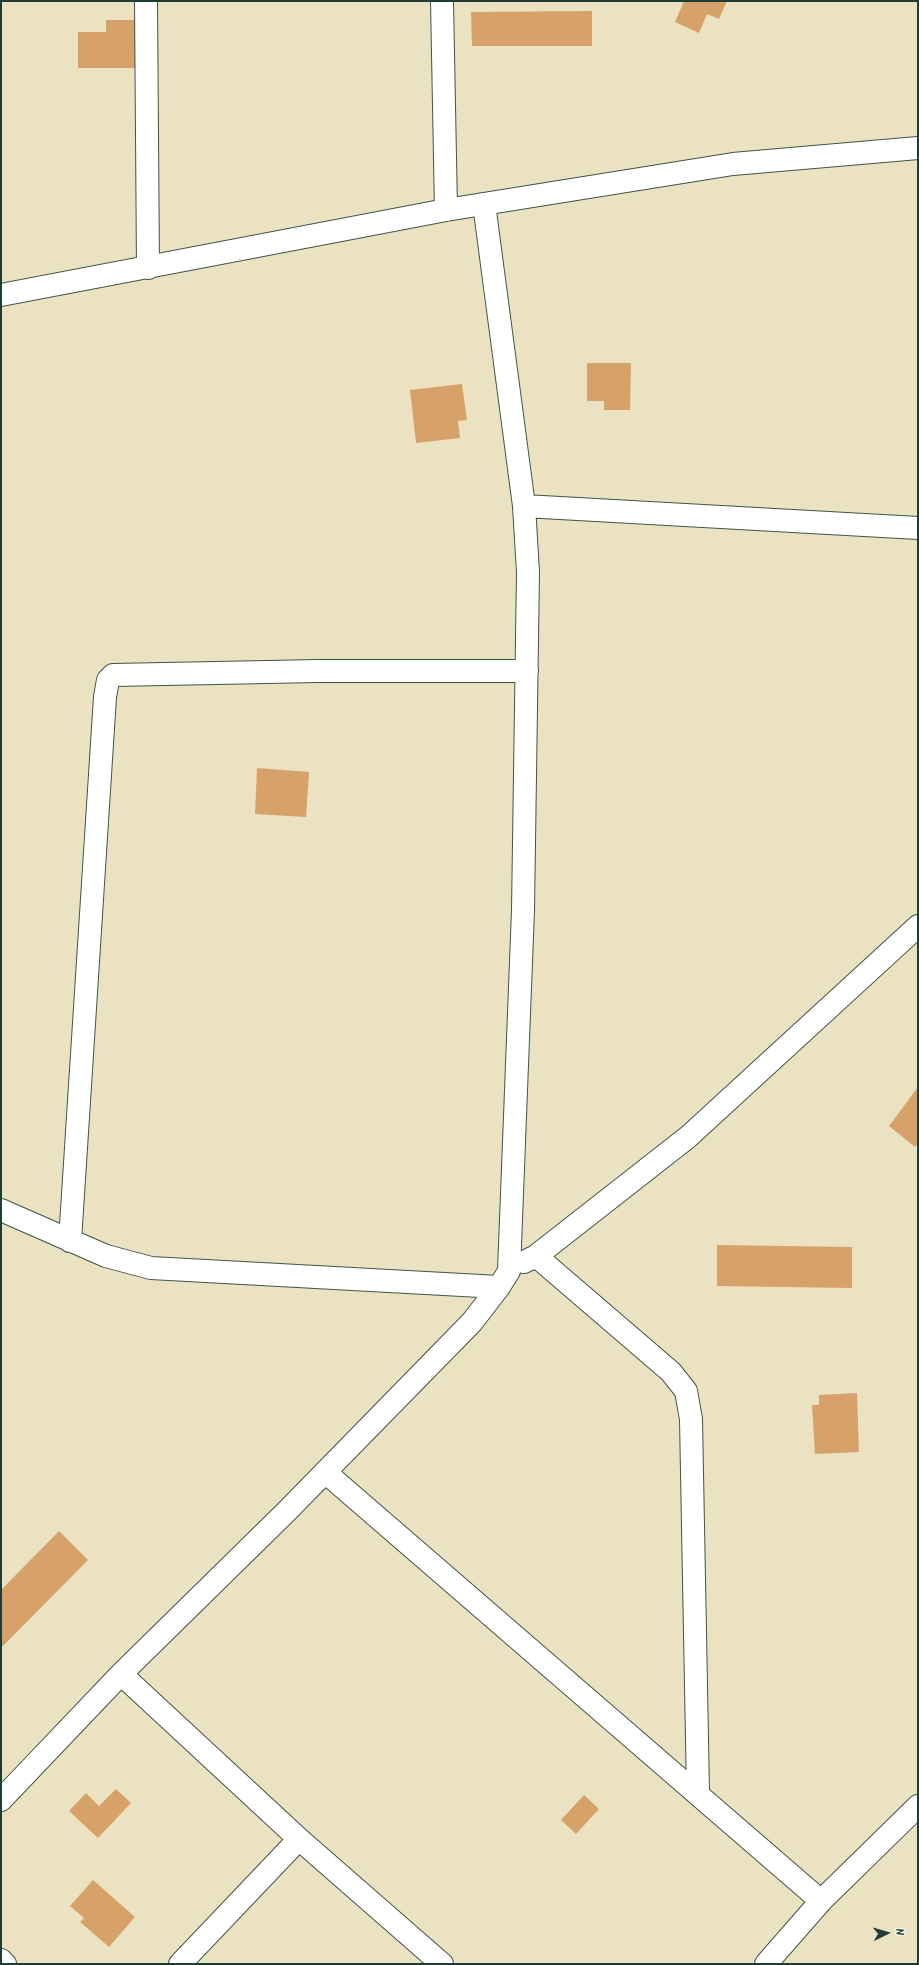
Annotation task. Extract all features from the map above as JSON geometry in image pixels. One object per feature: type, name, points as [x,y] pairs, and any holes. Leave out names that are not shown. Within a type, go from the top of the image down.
[{"type":"street","points":[[146,1],[148,268]]},
{"type":"street","points":[[442,1],[446,210]]},
{"type":"street","points":[[1,295],[446,210],[733,164],[918,148]]},
{"type":"street","points":[[484,204],[524,506],[528,572],[523,910],[504,1279]]},
{"type":"street","points":[[524,506],[918,528]]},
{"type":"street","points":[[70,1241],[104,713],[108,680],[113,675],[527,671]]},
{"type":"street","points":[[1,1800],[121,1674],[326,1472],[472,1322],[504,1279],[536,1256],[688,1137],[918,926]]},
{"type":"street","points":[[1,1210],[106,1256],[151,1268],[504,1279]]},
{"type":"street","points":[[536,1256],[671,1372],[686,1391],[691,1419],[698,1794]]},
{"type":"street","points":[[326,1472],[821,1901]]},
{"type":"street","points":[[121,1674],[299,1839],[442,1964]]},
{"type":"street","points":[[766,1964],[821,1901],[918,1806]]},
{"type":"street","points":[[180,1964],[299,1839]]},
{"type":"street","points":[[1,1960],[5,1964]]},
{"type":"building","points":[[684,1],[727,1],[719,19],[707,14],[699,33],[675,22]]},
{"type":"building","points":[[592,11],[592,46],[472,46],[471,12]]},
{"type":"building","points":[[106,20],[137,20],[137,68],[78,68],[78,32],[106,32]]},
{"type":"building","points":[[587,363],[631,363],[630,410],[604,410],[604,401],[587,401]]},
{"type":"building","points":[[462,384],[467,420],[458,421],[460,438],[416,443],[410,390]]},
{"type":"building","points":[[257,768],[309,772],[306,817],[255,814]]},
{"type":"building","points":[[918,1087],[918,1143],[915,1147],[889,1126]]},
{"type":"building","points":[[717,1245],[852,1247],[852,1288],[717,1286]]},
{"type":"building","points":[[857,1393],[859,1452],[815,1454],[812,1405],[819,1405],[819,1395]]},
{"type":"building","points":[[59,1531],[88,1560],[1,1648],[1,1590]]},
{"type":"building","points":[[116,1789],[131,1803],[98,1838],[69,1811],[86,1793],[99,1806]]},
{"type":"building","points":[[584,1795],[599,1809],[576,1834],[561,1820]]},
{"type":"building","points":[[93,1880],[135,1917],[109,1947],[80,1922],[84,1918],[70,1906]]}]
